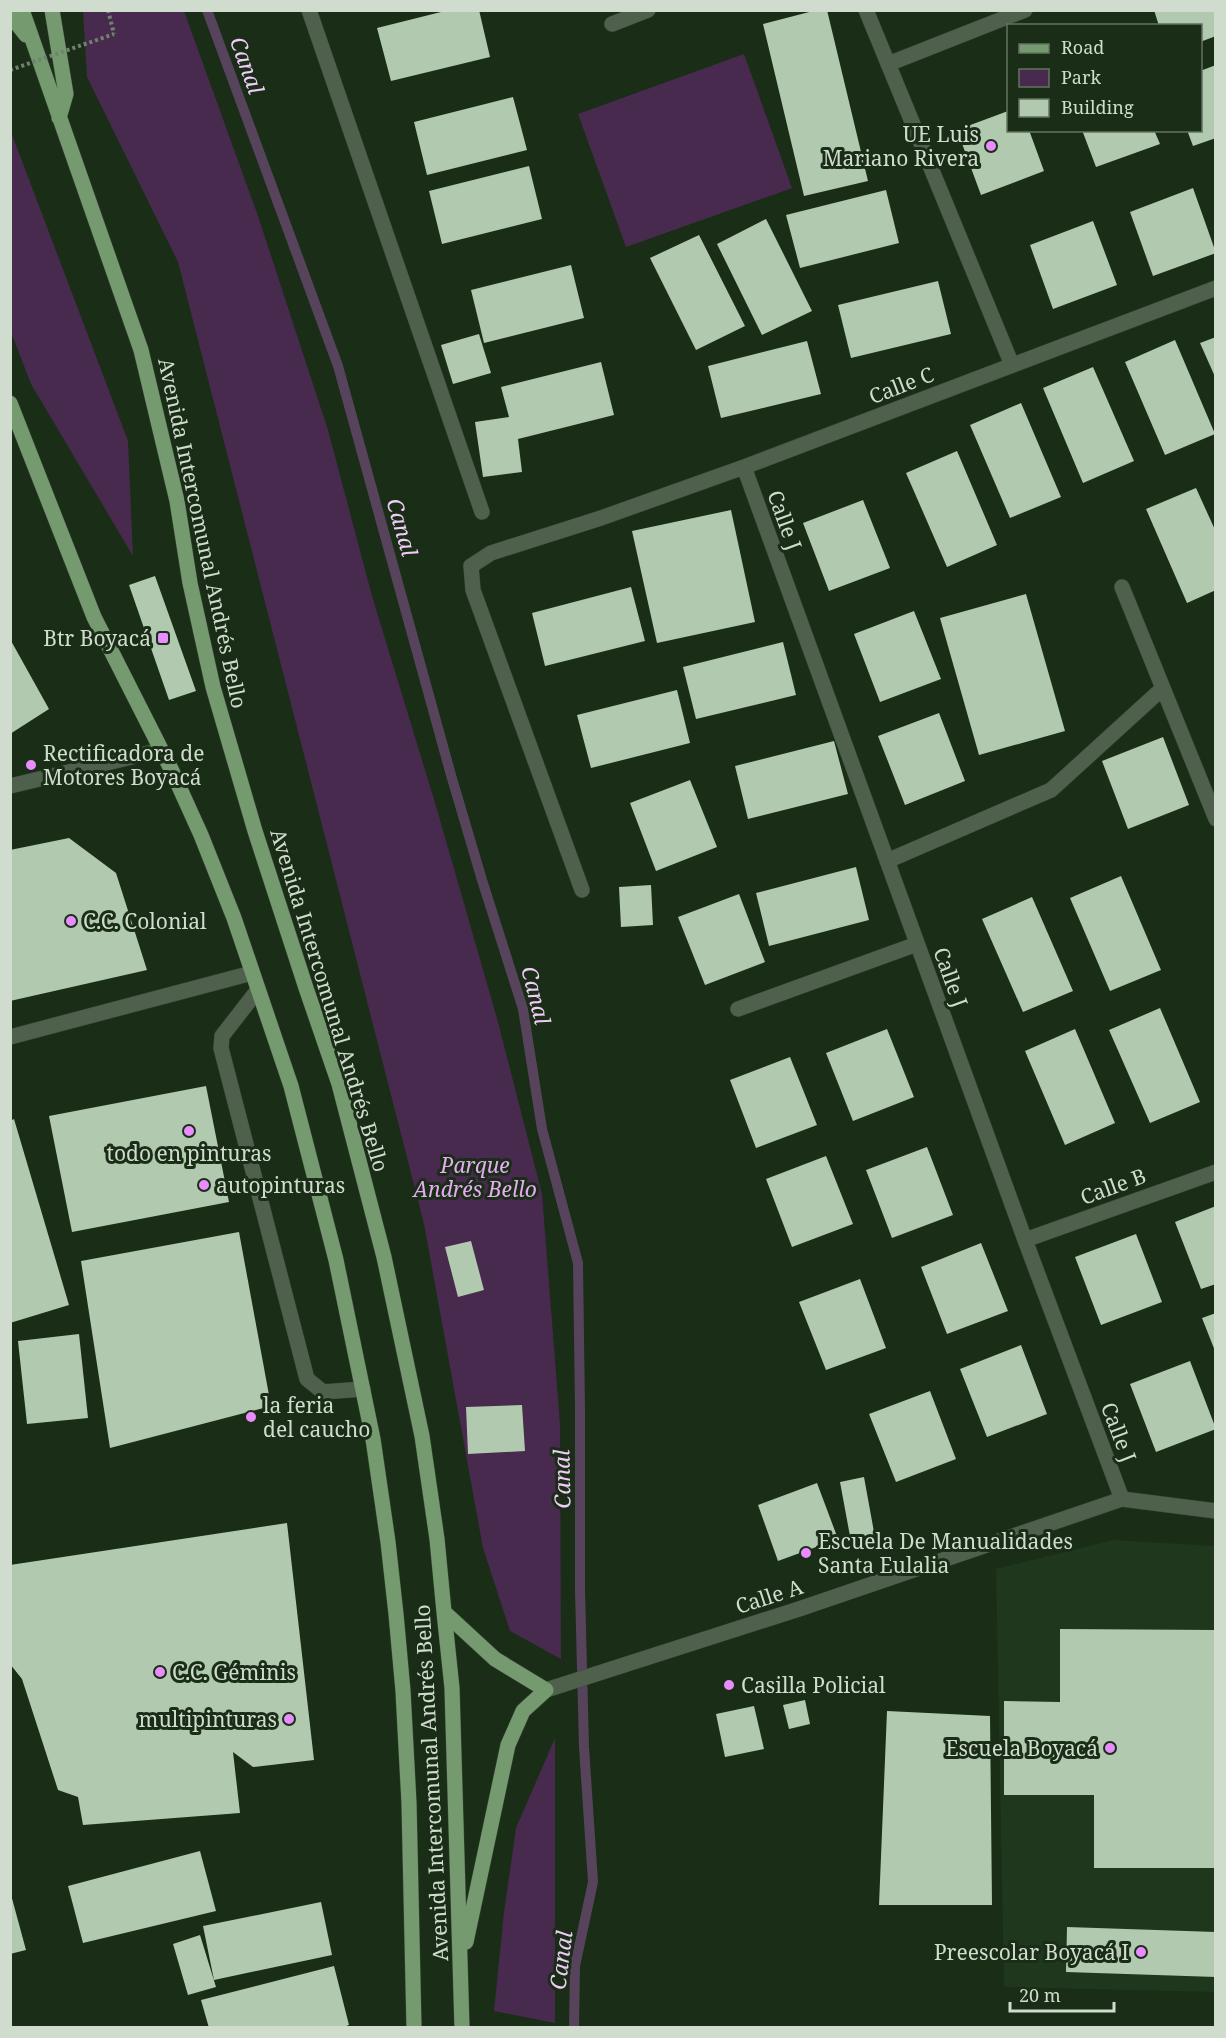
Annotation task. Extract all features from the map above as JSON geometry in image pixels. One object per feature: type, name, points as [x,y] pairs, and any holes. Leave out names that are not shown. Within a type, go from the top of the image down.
[{"type":"main road","name":"Avenida Intercomunal Andrés Bello","points":[[22,10],[141,350],[177,501],[190,583],[213,687],[255,831],[339,1084],[384,1257],[422,1437],[437,1539],[452,1688],[462,2028]]},
{"type":"main road","points":[[52,10],[66,94],[59,118]]},
{"type":"main road","points":[[10,15],[34,45]]},
{"type":"main road","name":"Avenida Intercomunal Andrés Bello","points":[[10,403],[94,617],[201,835],[234,918],[291,1086],[313,1167],[336,1260],[363,1389],[373,1439],[388,1542],[403,1691],[409,1803],[414,2028]]},
{"type":"main road","points":[[444,1611],[495,1659],[547,1690],[524,1711],[508,1745],[461,1966]]},
{"type":"street","points":[[309,10],[482,512]]},
{"type":"street","points":[[612,24],[648,10]]},
{"type":"street","points":[[866,10],[1012,364]]},
{"type":"street","points":[[888,64],[1025,10]]},
{"type":"street","name":"Calle C","points":[[582,890],[473,590],[471,566],[491,553],[601,519],[744,467],[1215,288]]},
{"type":"street","name":"Calle J","points":[[744,467],[1024,1240],[1122,1499]]},
{"type":"street","points":[[1122,587],[1215,819]]},
{"type":"street","points":[[887,861],[1050,790],[1164,688]]},
{"type":"street","points":[[10,786],[161,750]]},
{"type":"street","points":[[738,1009],[917,944]]},
{"type":"street","points":[[10,1037],[252,973]]},
{"type":"street","points":[[257,991],[222,1036],[221,1048],[307,1379],[323,1392],[363,1389]]},
{"type":"street","name":"Calle B","points":[[1024,1240],[1215,1172]]},
{"type":"street","name":"Calle A","points":[[547,1690],[1122,1499],[1215,1511]]},
{"type":"path","points":[[10,70],[114,34],[108,10]]},
{"type":"shaded area","points":[[1113,1540],[1215,1546],[1215,1992],[1004,1987],[996,1569]]},
{"type":"green space","name":"Parque Andrés Bello","points":[[83,11],[184,11],[258,216],[328,430],[372,596],[436,806],[498,1022],[542,1194],[560,1424],[561,1659],[510,1631],[483,1548],[424,1224],[178,262],[87,77]]},
{"type":"green space","points":[[744,54],[792,188],[626,247],[578,114]]},
{"type":"green space","points":[[11,132],[128,441],[133,556],[31,384],[11,332]]},
{"type":"green space","points":[[555,1738],[555,2023],[494,2011],[504,1912],[516,1828]]},
{"type":"building","points":[[449,10],[479,10],[490,57],[391,81],[377,28]]},
{"type":"building","points":[[817,10],[827,10],[868,181],[804,196],[763,24]]},
{"type":"building","points":[[1154,10],[1216,10],[1216,36],[1202,41],[1202,24],[1158,24]]},
{"type":"building","points":[[1216,65],[1216,138],[1193,146],[1188,132],[1202,132],[1202,70]]},
{"type":"building","points":[[513,97],[527,150],[427,175],[414,122]]},
{"type":"building","points":[[1007,111],[1007,132],[1030,132],[1044,171],[981,195],[957,130]]},
{"type":"building","points":[[1083,132],[1155,132],[1160,144],[1096,167]]},
{"type":"building","points":[[529,166],[542,219],[442,244],[429,191]]},
{"type":"building","points":[[1193,188],[1216,253],[1153,276],[1130,212]]},
{"type":"building","points":[[886,190],[899,243],[800,268],[786,215]]},
{"type":"building","points":[[766,219],[812,311],[762,335],[717,244]]},
{"type":"building","points":[[1093,221],[1117,285],[1053,309],[1030,245]]},
{"type":"building","points":[[699,235],[745,326],[696,350],[650,258]]},
{"type":"building","points":[[571,265],[584,318],[484,343],[471,290]]},
{"type":"building","points":[[938,281],[951,334],[851,358],[838,305]]},
{"type":"building","points":[[479,334],[491,373],[453,384],[441,345]]},
{"type":"building","points":[[1216,337],[1216,379],[1200,343]]},
{"type":"building","points":[[1175,340],[1215,434],[1165,455],[1125,362]]},
{"type":"building","points":[[807,341],[821,394],[721,418],[708,366]]},
{"type":"building","points":[[601,362],[614,415],[518,439],[522,472],[483,477],[475,422],[509,417],[501,387]]},
{"type":"building","points":[[1093,367],[1134,461],[1083,483],[1043,388]]},
{"type":"building","points":[[1021,403],[1061,497],[1010,518],[970,425]]},
{"type":"building","points":[[957,451],[997,545],[947,567],[906,473]]},
{"type":"building","points":[[1196,488],[1216,532],[1216,590],[1187,603],[1146,509]]},
{"type":"building","points":[[863,500],[890,568],[829,591],[803,523]]},
{"type":"building","points":[[731,510],[755,622],[657,643],[632,531]]},
{"type":"building","points":[[155,576],[196,691],[169,700],[129,585]]},
{"type":"building","points":[[631,587],[645,641],[545,666],[532,613]]},
{"type":"building","points":[[1026,594],[1065,731],[979,755],[940,618]]},
{"type":"building","points":[[914,611],[941,679],[880,702],[854,634]]},
{"type":"building","points":[[10,639],[49,709],[10,734]]},
{"type":"building","points":[[783,642],[796,695],[696,719],[683,667]]},
{"type":"building","points":[[677,690],[690,743],[591,768],[577,715]]},
{"type":"building","points":[[939,713],[965,781],[905,805],[878,736]]},
{"type":"building","points":[[1163,737],[1189,805],[1128,829],[1102,761]]},
{"type":"building","points":[[834,741],[848,794],[748,819],[735,766]]},
{"type":"building","points":[[690,780],[717,847],[656,871],[630,803]]},
{"type":"building","name":"C.C. Colonial","points":[[69,838],[116,873],[147,970],[10,1001],[10,850]]},
{"type":"building","points":[[856,867],[869,920],[769,946],[756,893]]},
{"type":"building","points":[[1121,876],[1161,970],[1110,991],[1070,898]]},
{"type":"building","points":[[651,885],[653,925],[621,927],[619,887]]},
{"type":"building","points":[[739,894],[765,962],[705,985],[678,917]]},
{"type":"building","points":[[1032,897],[1073,991],[1023,1012],[982,919]]},
{"type":"building","points":[[1160,1008],[1200,1102],[1150,1123],[1109,1030]]},
{"type":"building","points":[[887,1029],[914,1097],[853,1121],[826,1053]]},
{"type":"building","points":[[1075,1029],[1115,1123],[1065,1145],[1025,1051]]},
{"type":"building","points":[[790,1057],[817,1125],[756,1148],[730,1080]]},
{"type":"building","points":[[206,1086],[229,1202],[72,1232],[49,1116]]},
{"type":"building","points":[[14,1119],[69,1305],[10,1323],[10,1121]]},
{"type":"building","points":[[927,1147],[953,1215],[892,1238],[866,1170]]},
{"type":"building","points":[[826,1156],[853,1224],[792,1247],[766,1179]]},
{"type":"building","points":[[1216,1206],[1216,1284],[1201,1289],[1175,1222]]},
{"type":"building","points":[[239,1232],[271,1406],[110,1448],[81,1261]]},
{"type":"building","points":[[1136,1234],[1162,1302],[1101,1325],[1075,1257]]},
{"type":"building","points":[[471,1241],[484,1290],[458,1297],[445,1247]]},
{"type":"building","points":[[981,1243],[1008,1311],[947,1334],[921,1267]]},
{"type":"building","points":[[860,1279],[886,1348],[826,1370],[799,1302]]},
{"type":"building","points":[[1216,1313],[1216,1351],[1215,1351],[1202,1318]]},
{"type":"building","points":[[79,1334],[88,1418],[27,1424],[18,1341]]},
{"type":"building","points":[[1021,1345],[1047,1414],[987,1437],[960,1369]]},
{"type":"building","points":[[1190,1361],[1216,1429],[1156,1452],[1130,1384]]},
{"type":"building","points":[[930,1391],[956,1459],[896,1482],[869,1414]]},
{"type":"building","points":[[522,1405],[525,1451],[468,1454],[466,1407]]},
{"type":"building","points":[[864,1477],[876,1543],[852,1547],[840,1482]]},
{"type":"building","points":[[817,1483],[838,1539],[778,1561],[758,1505]]},
{"type":"building","name":"C.C. Géminis","points":[[287,1523],[314,1760],[253,1767],[233,1752],[240,1813],[83,1825],[78,1797],[58,1790],[22,1679],[10,1664],[10,1565]]},
{"type":"building","name":"Escuela Boyacá","points":[[1060,1629],[1216,1630],[1216,1868],[1094,1868],[1094,1795],[1004,1795],[1004,1701],[1060,1702]]},
{"type":"building","points":[[805,1700],[810,1724],[789,1729],[783,1705]]},
{"type":"building","name":"Casilla Policial","points":[[754,1706],[764,1749],[725,1757],[716,1714]]},
{"type":"building","points":[[887,1711],[990,1716],[992,1905],[879,1905]]},
{"type":"building","points":[[200,1851],[216,1911],[83,1943],[68,1886]]},
{"type":"building","points":[[10,1891],[26,1950],[10,1954]]},
{"type":"building","points":[[321,1902],[332,1955],[214,1980],[203,1926]]},
{"type":"building","name":"Preescolar Boyacá I","points":[[1067,1927],[1216,1932],[1216,1977],[1066,1972]]},
{"type":"building","points":[[200,1935],[216,1987],[188,1995],[173,1944]]},
{"type":"building","points":[[334,1966],[349,2025],[340,2028],[209,2028],[201,2000]]},
{"type":"waterway","name":"Canal","points":[[207,10],[338,366],[451,775],[523,1009],[542,1129],[578,1263],[580,1590],[584,1747],[593,1882],[575,1966],[574,2028]]},
{"type":"place","name":"UE Luis Mariano Rivera","points":[[991,146]]},
{"type":"place","name":"Btr Boyacá","points":[[163,638]]},
{"type":"place","name":"Rectificadora de Motores Boyacá","points":[[31,765]]},
{"type":"place","name":"C.C. Colonial","points":[[71,921]]},
{"type":"place","name":"todo en pinturas","points":[[189,1131]]},
{"type":"place","name":"autopinturas","points":[[204,1185]]},
{"type":"place","name":"la feria del caucho","points":[[251,1417]]},
{"type":"place","name":"Escuela De Manualidades Santa Eulalia","points":[[806,1553]]},
{"type":"place","name":"C.C. Géminis","points":[[160,1672]]},
{"type":"place","name":"Casilla Policial","points":[[729,1685]]},
{"type":"place","name":"multipinturas","points":[[289,1719]]},
{"type":"place","name":"Escuela Boyacá","points":[[1110,1748]]},
{"type":"place","name":"Preescolar Boyacá I","points":[[1141,1952]]}]
